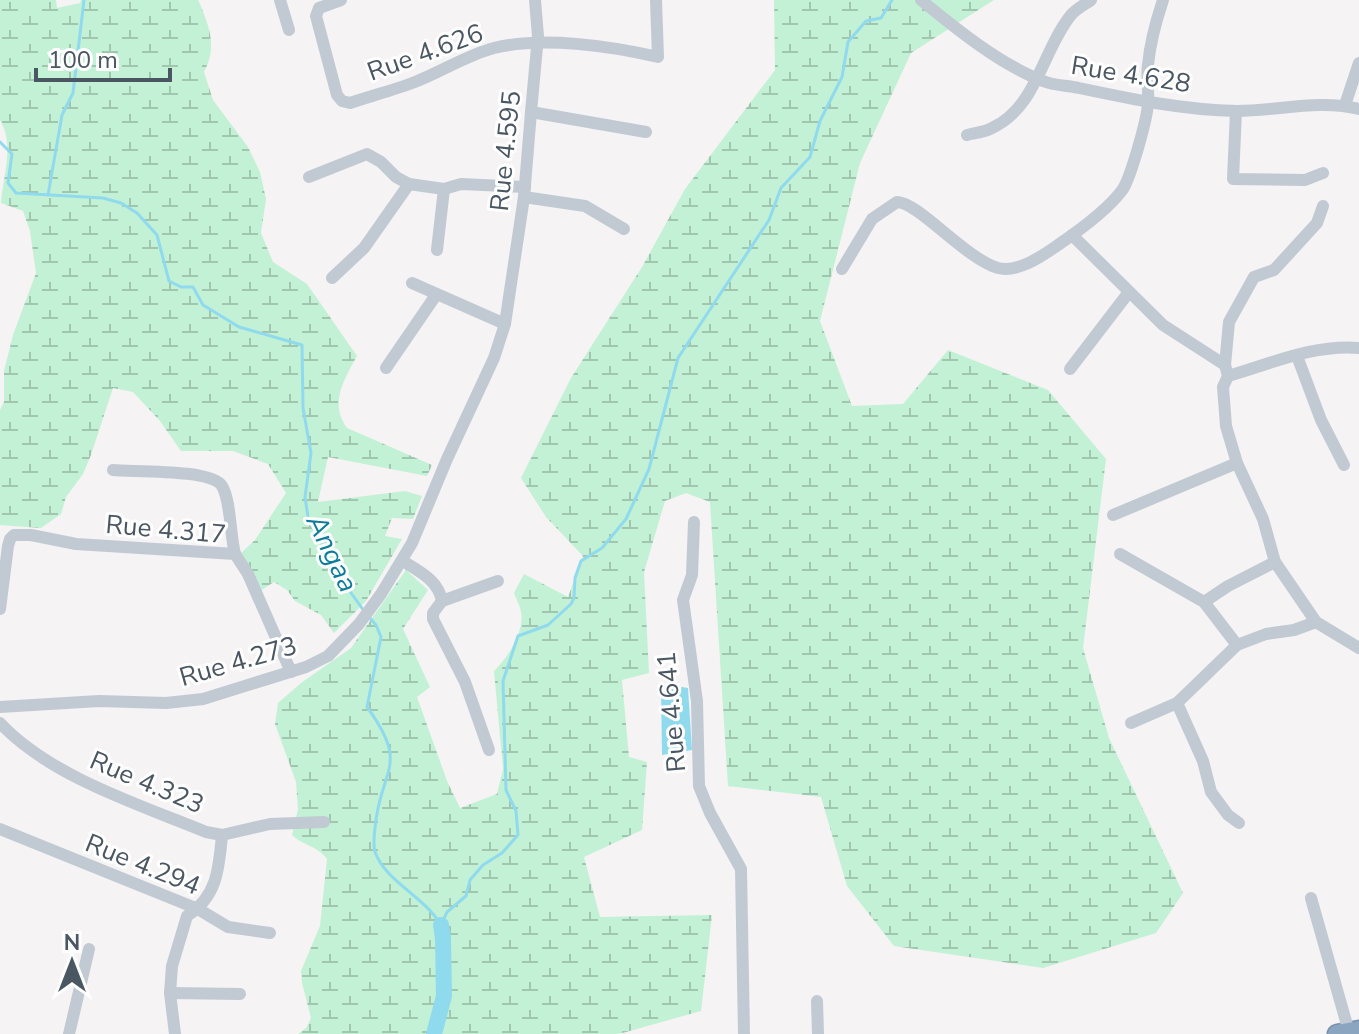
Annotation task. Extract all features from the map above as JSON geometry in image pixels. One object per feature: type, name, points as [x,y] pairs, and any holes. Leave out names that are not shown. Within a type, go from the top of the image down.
[{"type":"street","points":[[280,0],[289,30]]},
{"type":"street","name":"Rue 4.626","points":[[341,0],[319,8],[316,16],[337,95],[342,101],[350,103],[413,83],[493,49],[537,43],[619,49],[658,57],[656,0]]},
{"type":"street","name":"Rue 4.595","points":[[510,306],[537,43],[535,0]]},
{"type":"street","name":"Rue 4.628","points":[[921,0],[952,25],[1038,79],[1148,104],[1236,111],[1345,105],[1359,109]]},
{"type":"street","points":[[967,135],[993,128],[1018,107],[1038,79],[1051,46],[1072,13],[1091,0]]},
{"type":"street","points":[[842,269],[872,219],[897,202],[913,206],[966,250],[995,267],[1007,269],[1024,264],[1072,235],[1123,188],[1128,178],[1148,104],[1148,64],[1153,30],[1163,0]]},
{"type":"street","points":[[1345,105],[1359,63]]},
{"type":"street","points":[[1236,111],[1233,179],[1305,180],[1323,173]]},
{"type":"street","points":[[531,112],[646,132]]},
{"type":"street","points":[[309,177],[367,154],[409,184],[444,189],[461,184],[524,192],[585,206],[624,229]]},
{"type":"street","points":[[332,278],[364,248],[409,184]]},
{"type":"street","points":[[437,250],[444,189]]},
{"type":"street","points":[[1323,206],[1317,223],[1274,270],[1254,277],[1229,322],[1223,387],[1226,426],[1237,463],[1263,519],[1275,562],[1316,622],[1359,648]]},
{"type":"street","points":[[1072,235],[1163,325],[1226,371],[1324,347],[1341,345],[1359,348]]},
{"type":"street","points":[[412,283],[505,324]]},
{"type":"street","points":[[1070,369],[1129,292]]},
{"type":"street","points":[[386,368],[436,295]]},
{"type":"street","name":"Rue 4.273","points":[[0,707],[99,701],[190,701],[291,672],[328,656],[345,641],[403,561],[494,358],[510,306]]},
{"type":"street","points":[[1297,356],[1321,420],[1344,465]]},
{"type":"street","points":[[1113,515],[1237,463]]},
{"type":"street","points":[[113,470],[196,475],[220,483],[225,495],[235,554]]},
{"type":"street","name":"Rue 4.641","points":[[694,522],[692,575],[683,600],[697,701],[699,786],[741,869],[744,1034]]},
{"type":"street","name":"Rue 4.317","points":[[0,609],[8,546],[14,535],[31,535],[76,544],[235,554],[262,604],[291,672]]},
{"type":"street","points":[[1120,554],[1204,602],[1237,645]]},
{"type":"street","points":[[403,561],[434,582],[442,601]]},
{"type":"street","points":[[1204,602],[1275,562]]},
{"type":"street","points":[[489,750],[465,682],[433,619],[433,613],[442,601],[498,581]]},
{"type":"street","points":[[1131,723],[1177,703],[1237,645],[1266,634],[1294,630],[1316,622]]},
{"type":"street","points":[[1177,703],[1203,761],[1211,792],[1228,815],[1239,823]]},
{"type":"street","name":"Rue 4.323","points":[[0,723],[18,742],[95,788],[206,832],[222,835],[216,879],[209,896],[187,916],[172,966],[170,993],[175,1034]]},
{"type":"street","points":[[222,835],[270,824],[324,822]]},
{"type":"street","name":"Rue 4.294","points":[[0,829],[198,909],[228,927],[270,933]]},
{"type":"street","points":[[1311,898],[1353,1033]]},
{"type":"street","points":[[69,1034],[89,949]]},
{"type":"street","points":[[170,993],[240,994]]},
{"type":"street","points":[[817,1001],[818,1034]]},
{"type":"green space","points":[[0,0],[56,0],[57,8],[80,3],[81,0],[198,0],[211,38],[204,72],[213,100],[248,147],[260,172],[266,199],[261,233],[273,262],[307,284],[357,356],[340,392],[342,419],[347,428],[432,465],[427,476],[328,457],[318,502],[405,491],[422,496],[413,519],[392,518],[385,536],[402,539],[366,601],[334,633],[321,615],[295,601],[287,590],[274,582],[260,591],[241,553],[255,540],[286,493],[268,464],[233,451],[181,451],[160,421],[133,392],[113,388],[91,455],[83,474],[66,497],[61,514],[41,528],[0,525],[0,410],[4,402],[4,371],[13,335],[36,273],[30,231],[23,211],[1,203],[7,140],[0,120]]},
{"type":"green space","points":[[774,0],[994,0],[911,53],[860,163],[820,321],[852,406],[903,404],[948,350],[1048,390],[1106,459],[1083,648],[1109,738],[1183,893],[1156,933],[1043,968],[894,946],[847,886],[821,797],[728,786],[710,502],[686,493],[665,501],[644,572],[649,673],[622,680],[629,757],[647,762],[642,830],[584,857],[600,917],[712,915],[701,1011],[619,1034],[298,1034],[306,1028],[311,1018],[301,971],[320,926],[327,859],[292,835],[298,809],[296,782],[275,724],[278,703],[351,648],[406,570],[428,590],[403,629],[430,687],[417,697],[447,781],[460,808],[497,794],[503,769],[494,671],[518,636],[522,619],[514,593],[524,574],[568,597],[583,556],[546,517],[521,478],[571,378],[642,267],[685,189],[775,70]]},
{"type":"water","points":[[661,684],[688,688],[692,750],[662,755]]},
{"type":"waterway","points":[[48,195],[62,115],[73,93],[84,0]]},
{"type":"waterway","points":[[441,925],[447,912],[466,896],[470,880],[518,835],[516,811],[506,790],[503,681],[518,636],[548,625],[571,604],[581,561],[602,548],[626,519],[649,469],[678,358],[769,220],[781,188],[810,157],[820,121],[842,77],[848,42],[866,21],[881,18],[892,0]]},
{"type":"waterway","name":"Angaa","points":[[0,142],[12,154],[8,183],[16,193],[103,198],[121,203],[137,213],[157,235],[169,281],[181,287],[193,287],[203,305],[239,327],[302,345],[303,408],[311,453],[305,497],[308,517],[334,569],[364,611]]},
{"type":"waterway","name":"Angaa","points":[[369,617],[381,637],[367,707],[388,743],[390,756],[378,808],[375,852],[380,863],[396,881],[425,905],[440,924]]},
{"type":"waterway","name":"Angaa","points":[[434,1034],[444,996],[441,925]]}]
